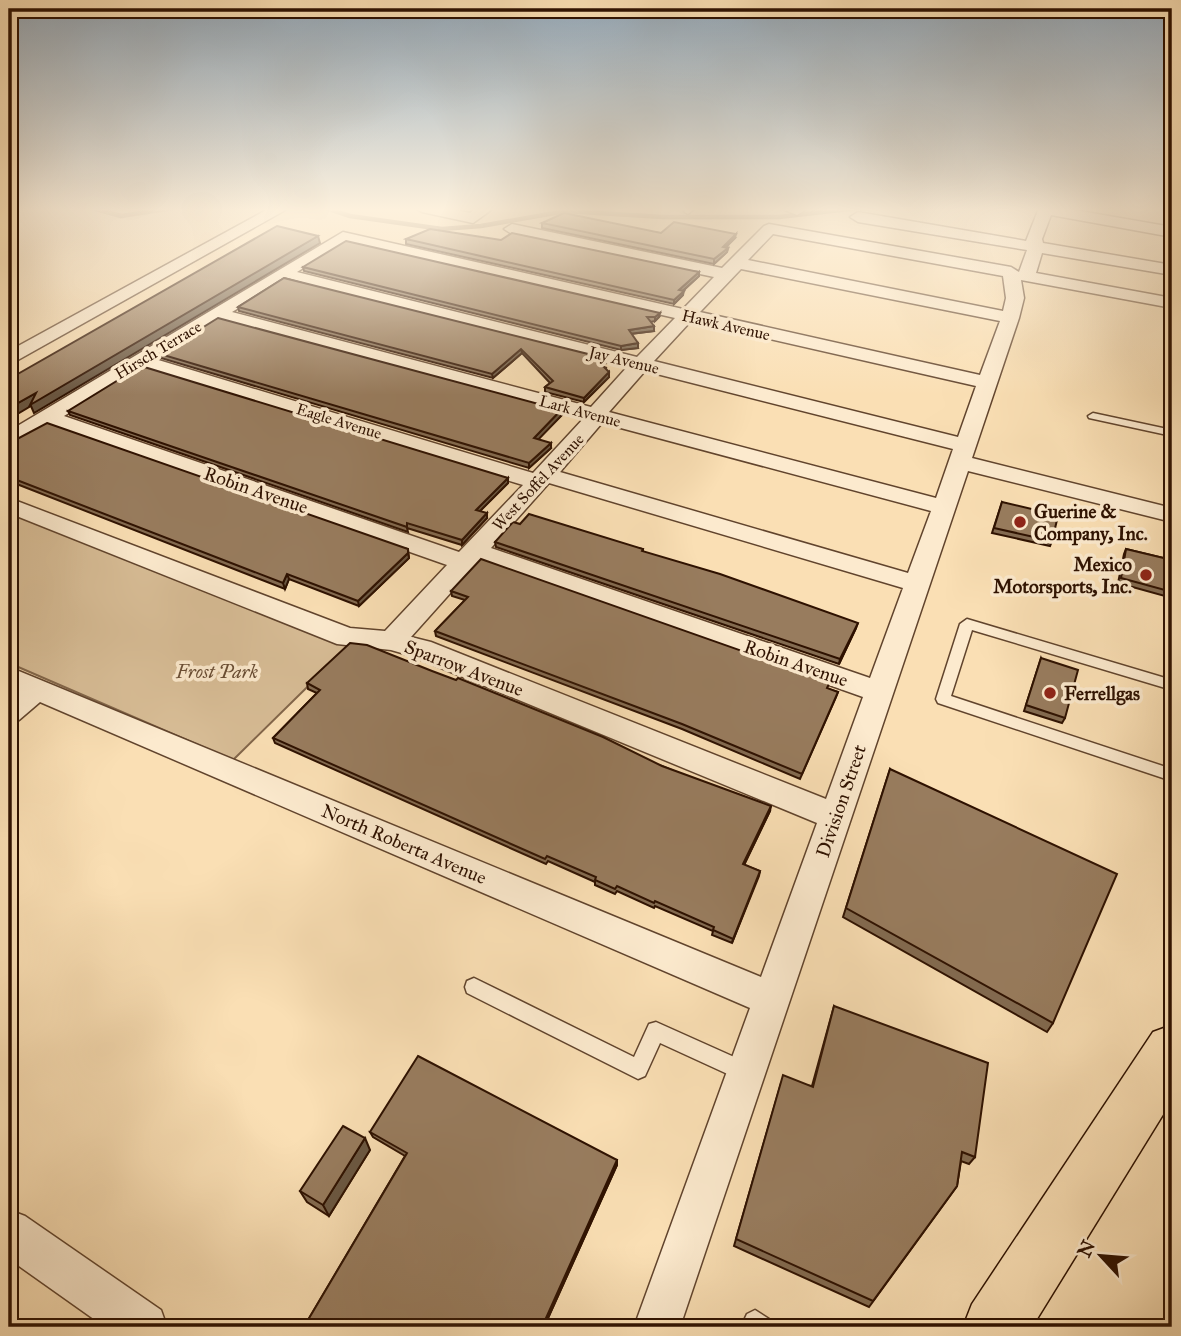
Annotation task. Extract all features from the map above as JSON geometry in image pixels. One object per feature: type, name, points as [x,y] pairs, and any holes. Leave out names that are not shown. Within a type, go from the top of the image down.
[{"type":"main road","points":[[995,1327],[1172,1051]]},
{"type":"street","points":[[9,359],[169,270]]},
{"type":"street","name":"Hirsch Terrace","points":[[9,440],[289,270]]},
{"type":"street","name":"Hawk Avenue","points":[[488,270],[987,383]]},
{"type":"street","name":"West Soffel Avenue","points":[[391,641],[590,426],[596,415],[641,364],[731,270]]},
{"type":"street","points":[[740,270],[1010,318]]},
{"type":"street","name":"West Soffel Avenue","points":[[999,270],[1019,274]]},
{"type":"street","name":"Division Street","points":[[657,1327],[1010,318],[1021,270]]},
{"type":"street","name":"Jay Avenue","points":[[283,274],[641,364],[962,453],[1172,515]]},
{"type":"street","points":[[1019,274],[1172,303]]},
{"type":"street","name":"Lark Avenue","points":[[217,314],[944,507]]},
{"type":"street","name":"Eagle Avenue","points":[[140,361],[541,479],[917,584]]},
{"type":"street","name":"Robin Avenue","points":[[47,417],[880,692]]},
{"type":"street","name":"Sparrow Avenue","points":[[9,505],[347,637],[391,641],[421,649],[836,817]]},
{"type":"street","points":[[9,712],[23,683]]},
{"type":"street","name":"North Roberta Avenue","points":[[23,683],[772,999]]},
{"type":"street","points":[[9,1232],[144,1327]]},
{"type":"lane","points":[[1093,416],[1172,433]]},
{"type":"lane","points":[[1172,685],[967,624],[943,699],[1172,775]]},
{"type":"lane","points":[[474,987],[638,1069],[656,1031],[746,1073]]},
{"type":"lane","points":[[753,1327],[755,1322],[761,1327]]},
{"type":"green space","name":"Frost Park","points":[[9,510],[352,643],[233,760],[9,663]]},
{"type":"building","points":[[199,270],[259,270],[30,405],[36,393],[9,408],[9,379]]},
{"type":"building","points":[[316,270],[474,270],[660,313],[655,317],[647,317],[654,326],[629,330],[638,343],[621,346]]},
{"type":"building","points":[[544,270],[699,272],[679,290],[684,291],[674,300]]},
{"type":"building","points":[[284,278],[600,357],[607,363],[601,364],[609,372],[584,398],[545,387],[553,381],[521,349],[492,374],[238,307]]},
{"type":"building","points":[[218,318],[561,410],[534,438],[551,443],[529,463],[160,354]]},
{"type":"building","points":[[141,366],[508,478],[476,510],[487,513],[462,540],[407,523],[407,527],[68,411]]},
{"type":"building","points":[[47,423],[408,549],[408,553],[358,601],[287,574],[283,583],[9,477],[9,455],[17,439]]},
{"type":"building","name":"Guerine & Company, Inc.","points":[[1002,502],[1036,510],[1035,515],[1057,520],[1052,541],[994,528]]},
{"type":"building","points":[[529,514],[720,574],[858,623],[840,659],[495,542],[513,522],[520,524]]},
{"type":"building","name":"Mexico Motorsports, Inc.","points":[[1126,549],[1172,560],[1172,592],[1121,578]]},
{"type":"building","points":[[481,559],[830,682],[827,688],[838,692],[802,774],[682,724],[435,631],[468,597],[451,591]]},
{"type":"building","points":[[350,643],[367,645],[456,680],[458,678],[603,737],[662,766],[771,806],[743,864],[760,871],[733,939],[713,930],[714,927],[655,901],[654,903],[617,886],[615,889],[595,880],[596,877],[547,856],[545,859],[273,738],[320,690],[307,683]]},
{"type":"building","name":"Ferrellgas","points":[[1041,658],[1078,670],[1065,718],[1026,705]]},
{"type":"building","points":[[890,769],[1117,874],[1053,1023],[846,908]]},
{"type":"building","points":[[834,1006],[988,1063],[975,1157],[962,1152],[957,1186],[873,1301],[736,1239],[783,1075],[813,1087]]},
{"type":"building","points":[[418,1056],[617,1160],[542,1327],[305,1325],[407,1153],[370,1132]]},
{"type":"building","points":[[343,1126],[365,1138],[323,1205],[300,1191]]},
{"type":"place","name":"Guerine & Company, Inc.","points":[[1020,522]]},
{"type":"place","name":"Mexico Motorsports, Inc.","points":[[1146,575]]},
{"type":"place","name":"Ferrellgas","points":[[1050,693]]}]
